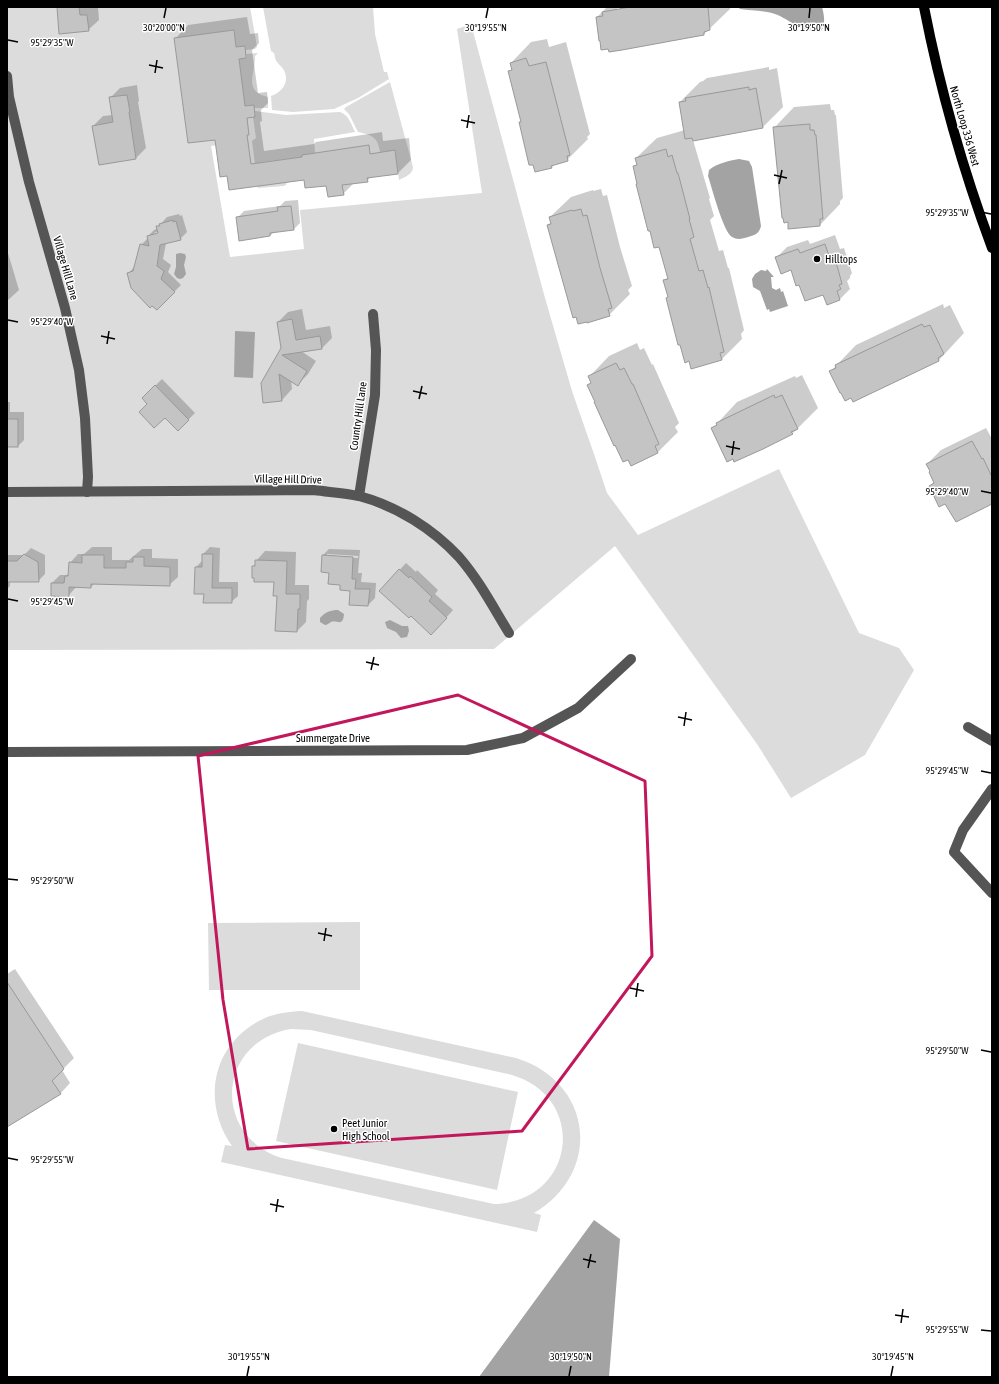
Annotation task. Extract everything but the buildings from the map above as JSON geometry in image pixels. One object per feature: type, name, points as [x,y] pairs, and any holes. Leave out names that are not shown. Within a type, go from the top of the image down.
[{"type":"main road","name":"North Loop 336 West","points":[[924,7],[933,56],[954,133],[979,214],[992,248]]},
{"type":"street","name":"Village Hill Lane","points":[[7,76],[9,97],[29,182],[65,308],[79,370],[85,418],[88,477],[87,492]]},
{"type":"street","name":"Country Hill Lane","points":[[359,496],[375,395],[376,350],[373,314]]},
{"type":"street","name":"Village Hill Drive","points":[[7,492],[314,490],[359,496],[386,506],[413,519],[438,537],[459,557],[478,582],[509,633]]},
{"type":"street","name":"Summergate Drive","points":[[7,752],[467,750],[523,738],[578,708],[631,658]]},
{"type":"street","points":[[968,727],[992,741]]},
{"type":"street","points":[[992,789],[963,830],[954,852],[992,893]]},
{"type":"highlighted area","points":[[458,695],[645,781],[652,956],[522,1131],[248,1149],[223,1000],[198,756]]},
{"type":"shaded area","points":[[7,7],[250,7],[257,47],[255,49],[246,50],[245,46],[236,47],[234,30],[174,39],[180,84],[241,76],[239,59],[247,58],[246,54],[258,53],[255,56],[252,81],[255,91],[268,97],[268,108],[254,108],[253,105],[245,106],[182,97],[188,143],[230,138],[231,143],[211,146],[230,257],[304,249],[300,210],[482,193],[457,29],[471,24],[545,298],[572,391],[607,493],[638,535],[779,469],[859,633],[899,648],[914,670],[865,755],[791,798],[757,744],[615,546],[494,649],[7,650]]},
{"type":"shaded area","points":[[263,7],[373,7],[375,34],[384,72],[387,72],[389,79],[358,98],[334,109],[293,112],[272,110],[271,96],[275,95],[281,90],[285,84],[286,77],[284,70],[276,61],[274,53],[271,51]]},
{"type":"shaded area","points":[[738,7],[822,7],[824,26],[821,31],[808,30],[775,14],[740,9]]},
{"type":"shaded area","points":[[390,82],[413,167],[410,173],[399,180],[395,151],[380,152],[376,140],[367,134],[358,132],[349,114],[344,109]]},
{"type":"shaded area","points":[[255,111],[286,115],[340,112],[348,118],[355,132],[314,139],[315,153],[302,155],[302,157],[262,162],[264,185],[285,182],[287,184],[284,186],[258,188],[252,141],[256,138],[253,117],[255,117]]},
{"type":"shaded area","points":[[739,159],[749,161],[752,167],[761,226],[756,234],[736,239],[732,237],[725,227],[708,176],[709,170],[716,166]]},
{"type":"shaded area","points":[[176,254],[185,254],[186,257],[184,265],[186,274],[180,279],[174,274],[176,267]]},
{"type":"shaded area","points":[[767,269],[774,277],[771,277],[772,288],[776,290],[780,288],[781,292],[783,291],[788,306],[770,312],[769,309],[767,310],[760,291],[753,287],[752,279],[755,274],[761,270],[766,271]]},
{"type":"shaded area","points":[[235,331],[255,332],[253,378],[234,377]]},
{"type":"shaded area","points":[[338,610],[344,614],[341,622],[331,622],[325,625],[320,622],[320,618],[324,614]]},
{"type":"shaded area","points":[[390,620],[402,626],[408,626],[409,631],[407,637],[401,638],[396,632],[387,628],[385,622]]},
{"type":"shaded area","points":[[360,922],[360,990],[209,990],[208,923]]},
{"type":"shaded area","points":[[302,1011],[516,1058],[542,1070],[561,1087],[574,1107],[580,1129],[579,1152],[571,1175],[556,1196],[534,1213],[541,1215],[537,1232],[221,1162],[225,1145],[232,1146],[222,1129],[217,1111],[215,1093],[217,1075],[223,1058],[232,1043],[246,1030],[263,1019],[272,1015]],"holes":[[[291,1029],[311,1030],[512,1075],[537,1087],[553,1105],[562,1125],[562,1147],[556,1168],[542,1186],[521,1199],[494,1204],[282,1158],[259,1147],[243,1130],[234,1111],[232,1090],[237,1069],[248,1051],[266,1037]]]},
{"type":"shaded area","points":[[298,1043],[518,1092],[497,1190],[276,1141]]},
{"type":"shaded area","points":[[594,1220],[620,1239],[609,1377],[479,1377]]},
{"type":"place","name":"Hilltops","points":[[817,259]]},
{"type":"place","name":"Peet Junior High School","points":[[334,1129]]}]
